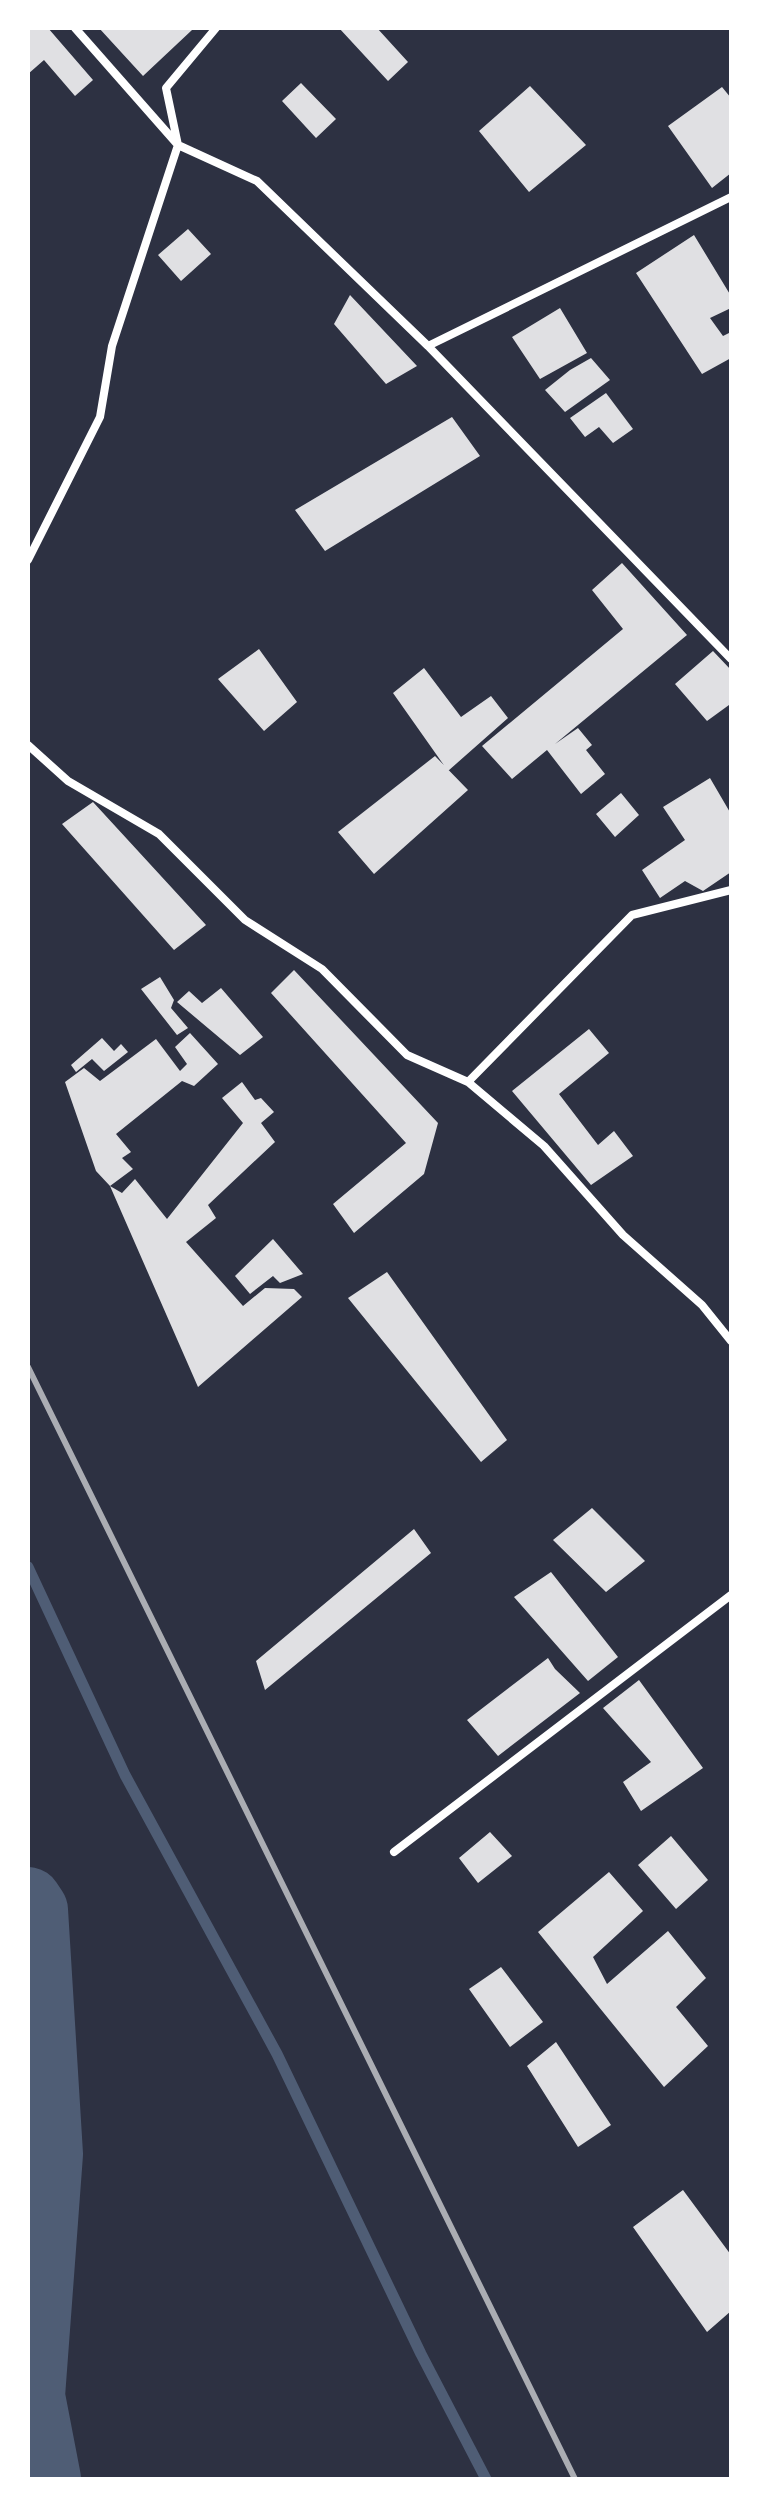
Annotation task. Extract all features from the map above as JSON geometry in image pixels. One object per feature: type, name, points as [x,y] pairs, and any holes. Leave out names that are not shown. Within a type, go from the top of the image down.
[{"type":"street","points":[[75,28],[178,145],[257,181],[428,346],[731,659]]},
{"type":"street","points":[[28,560],[100,417],[112,346],[178,145],[166,88],[216,28]]},
{"type":"street","points":[[428,346],[731,197]]},
{"type":"street","points":[[28,745],[68,781],[159,834],[245,920],[322,969],[407,1055],[468,1082],[544,1146],[623,1235],[702,1305],[731,1341]]},
{"type":"street","points":[[468,1082],[632,915],[731,890]]},
{"type":"street","points":[[394,1852],[731,1595]]},
{"type":"building","points":[[28,28],[48,28],[93,80],[75,96],[44,60],[28,74]]},
{"type":"building","points":[[99,28],[189,28],[192,30],[143,76]]},
{"type":"building","points":[[339,28],[377,28],[408,62],[388,81]]},
{"type":"building","points":[[301,83],[336,119],[316,138],[282,101]]},
{"type":"building","points":[[530,86],[586,145],[529,192],[479,131]]},
{"type":"building","points":[[722,87],[731,98],[731,173],[712,188],[668,126]]},
{"type":"building","points":[[188,229],[211,254],[181,281],[158,255]]},
{"type":"building","points":[[694,235],[731,296],[731,308],[710,318],[723,336],[731,332],[731,358],[702,374],[636,273]]},
{"type":"building","points":[[350,295],[417,366],[386,384],[334,324]]},
{"type":"building","points":[[560,308],[587,353],[540,379],[512,337]]},
{"type":"building","points":[[591,358],[610,380],[565,412],[545,390]]},
{"type":"building","points":[[606,393],[633,429],[613,443],[599,427],[585,437],[570,418]]},
{"type":"building","points":[[452,417],[480,456],[325,551],[295,510]]},
{"type":"building","points":[[622,563],[687,635],[555,744],[578,728],[592,745],[586,750],[605,774],[581,794],[547,750],[512,779],[482,746],[623,629],[592,590]]},
{"type":"building","points":[[259,649],[297,702],[264,731],[218,679]]},
{"type":"building","points":[[713,651],[731,670],[731,707],[729,705],[707,721],[675,684]]},
{"type":"building","points":[[424,668],[461,717],[491,696],[508,718],[448,771],[393,693]]},
{"type":"building","points":[[435,756],[468,790],[374,874],[338,832]]},
{"type":"building","points":[[710,778],[731,814],[731,872],[703,891],[685,881],[660,898],[642,870],[685,840],[663,807]]},
{"type":"building","points":[[621,793],[639,815],[615,837],[596,814]]},
{"type":"building","points":[[93,802],[206,925],[174,950],[62,824]]},
{"type":"building","points":[[294,970],[438,1123],[424,1174],[354,1233],[333,1204],[406,1143],[271,993]]},
{"type":"building","points":[[160,977],[174,1000],[171,1008],[188,1028],[177,1035],[141,989]]},
{"type":"building","points":[[221,988],[263,1037],[240,1055],[177,1002],[189,991],[202,1003]]},
{"type":"building","points":[[589,1029],[609,1053],[559,1094],[598,1145],[614,1131],[633,1156],[591,1185],[512,1091]]},
{"type":"building","points":[[190,1033],[218,1064],[194,1086],[182,1081],[116,1134],[131,1152],[122,1158],[133,1169],[110,1186],[96,1171],[65,1082],[84,1068],[100,1081],[156,1039],[180,1071],[187,1064],[175,1047]]},
{"type":"building","points":[[102,1038],[114,1051],[121,1044],[128,1052],[104,1071],[92,1059],[76,1072],[71,1065]]},
{"type":"building","points":[[242,1082],[255,1100],[261,1098],[274,1112],[261,1123],[275,1142],[208,1205],[216,1218],[186,1242],[243,1306],[265,1288],[294,1289],[302,1297],[198,1387],[110,1186],[122,1193],[135,1179],[167,1219],[243,1123],[222,1098]]},
{"type":"building","points":[[273,1239],[303,1274],[280,1283],[273,1276],[250,1294],[235,1276]]},
{"type":"building","points":[[387,1272],[507,1440],[481,1462],[348,1298]]},
{"type":"building","points":[[592,1508],[645,1561],[606,1592],[553,1540]]},
{"type":"building","points":[[414,1529],[431,1553],[265,1690],[256,1661]]},
{"type":"building","points":[[551,1572],[618,1657],[588,1681],[514,1597]]},
{"type":"building","points":[[548,1658],[580,1693],[498,1756],[467,1720]]},
{"type":"building","points":[[639,1680],[703,1768],[641,1811],[623,1782],[651,1762],[603,1708]]},
{"type":"building","points":[[490,1832],[512,1856],[478,1883],[459,1858]]},
{"type":"building","points":[[671,1836],[708,1880],[676,1909],[638,1865]]},
{"type":"building","points":[[609,1872],[643,1911],[593,1957],[607,1984],[668,1931],[706,1978],[676,2007],[708,2046],[664,2087],[538,1932]]},
{"type":"building","points":[[501,1967],[543,2022],[510,2047],[469,1989]]},
{"type":"building","points":[[556,2042],[611,2125],[578,2147],[527,2066]]},
{"type":"building","points":[[683,2190],[731,2255],[731,2311],[707,2332],[633,2227]]},
{"type":"waterway","points":[[28,1567],[125,1775],[277,2054],[421,2354],[486,2479]]},
{"type":"waterway","points":[[28,1901],[34,1910],[49,2154],[31,2396],[47,2479]]},
{"type":"railway","points":[[28,1367],[575,2479]]}]
